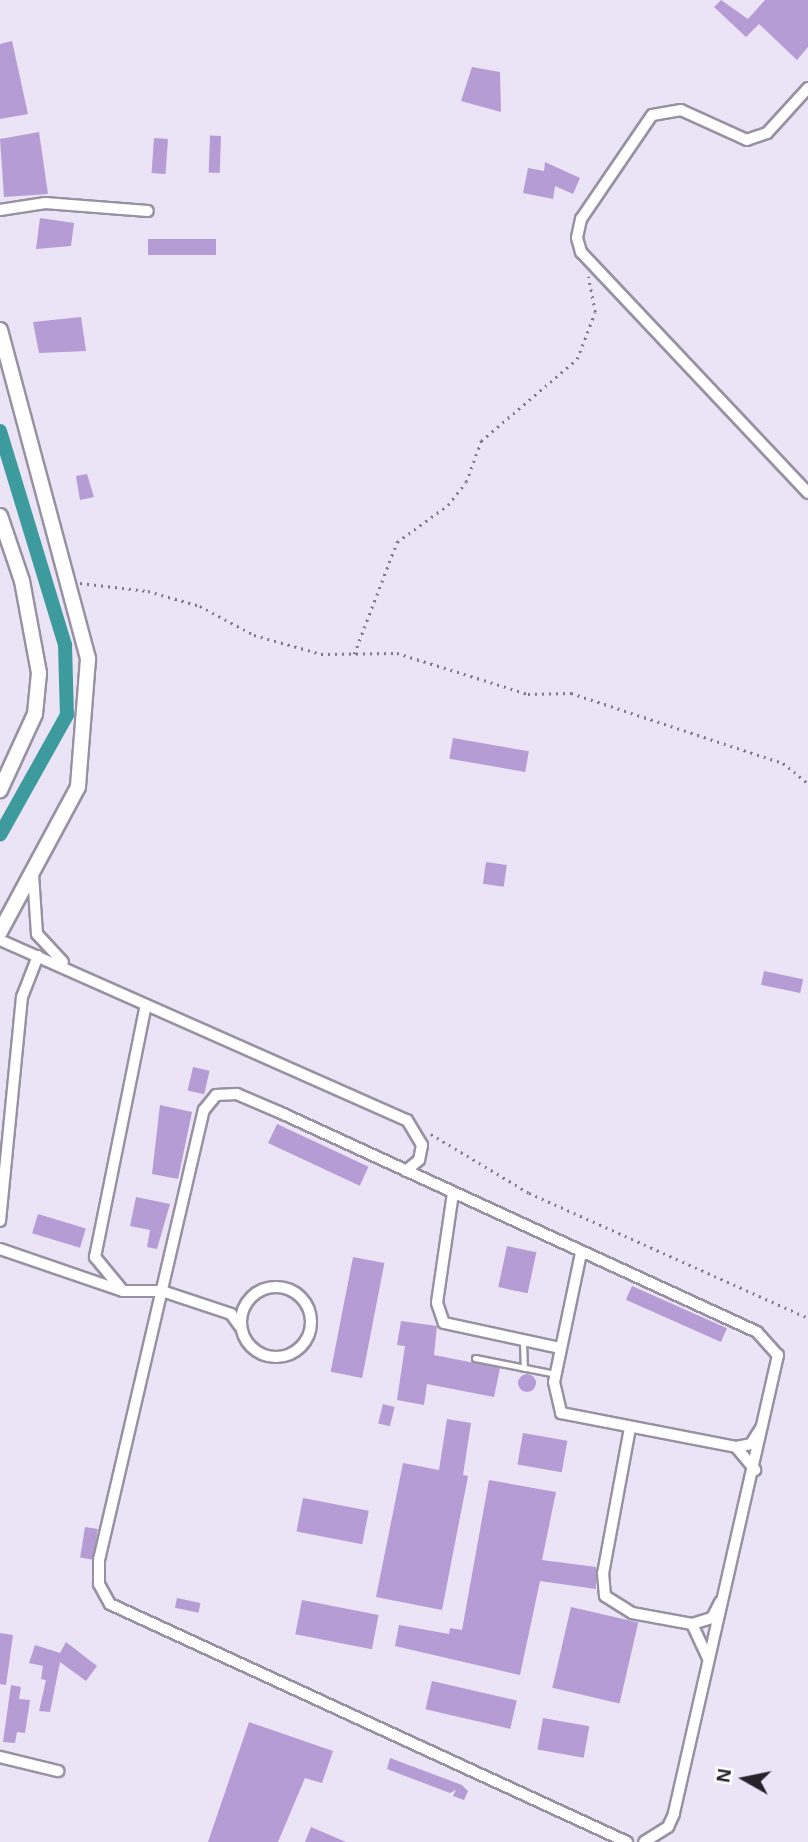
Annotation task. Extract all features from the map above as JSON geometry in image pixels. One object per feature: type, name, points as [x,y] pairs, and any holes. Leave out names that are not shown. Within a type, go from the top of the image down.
[{"type":"street","points":[[808,88],[767,133],[747,140],[681,110],[652,115],[582,219],[581,252],[808,493]]},
{"type":"street","points":[[0,210],[45,203],[148,211]]},
{"type":"street","points":[[0,330],[71,580],[88,659],[84,750],[78,787],[0,932]]},
{"type":"street","points":[[0,516],[22,581],[39,673],[36,713],[0,790]]},
{"type":"street","points":[[33,874],[37,934],[83,976]]},
{"type":"street","points":[[0,940],[407,1120],[419,1136],[419,1160],[406,1171]]},
{"type":"street","points":[[0,1221],[22,997],[38,956]]},
{"type":"street","points":[[123,1291],[95,1257],[146,1005]]},
{"type":"street","points":[[627,1842],[110,1604],[99,1584],[99,1560],[204,1110],[216,1095],[237,1094],[770,1341],[779,1369],[674,1814],[662,1832],[644,1842]]},
{"type":"street","points":[[453,1193],[437,1303],[444,1324],[560,1348]]},
{"type":"street","points":[[0,1249],[123,1291],[162,1291],[231,1314],[256,1351],[282,1356],[305,1342],[310,1329],[305,1302],[283,1287],[269,1287],[231,1314]]},
{"type":"street","points":[[582,1253],[556,1374],[554,1401],[561,1413],[736,1447],[751,1444],[767,1418]]},
{"type":"street","points":[[241,1328],[247,1302]]},
{"type":"street","points":[[630,1428],[605,1565],[606,1596],[632,1613],[692,1624],[712,1618],[727,1591]]},
{"type":"street","points":[[736,1447],[755,1470]]},
{"type":"street","points":[[692,1624],[709,1664]]},
{"type":"street","points":[[0,1757],[58,1771]]},
{"type":"lane","points":[[523,1342],[524,1368]]},
{"type":"lane","points":[[475,1358],[556,1374]]},
{"type":"path","points":[[355,654],[397,542],[448,505],[466,482],[481,441],[577,359],[591,335],[595,312],[581,252]]},
{"type":"path","points":[[71,580],[148,591],[200,606],[254,635],[321,654],[397,653],[528,694],[571,693],[783,763],[808,783]]},
{"type":"path","points":[[419,1136],[429,1133],[529,1193],[808,1318]]},
{"type":"building","points":[[721,0],[748,19],[765,0],[808,0],[808,47],[797,60],[759,24],[746,37],[714,7]]},
{"type":"building","points":[[12,41],[28,114],[0,119],[0,44]]},
{"type":"building","points":[[472,67],[500,72],[501,112],[461,101]]},
{"type":"building","points":[[39,132],[48,194],[4,197],[0,139]]},
{"type":"building","points":[[210,136],[221,136],[220,173],[209,173]]},
{"type":"building","points":[[154,138],[168,139],[166,174],[152,173]]},
{"type":"building","points":[[545,162],[580,178],[573,194],[555,186],[553,199],[523,193],[528,168],[544,171]]},
{"type":"building","points":[[40,218],[74,223],[71,246],[36,249]]},
{"type":"building","points":[[148,239],[216,239],[216,255],[148,255]]},
{"type":"building","points":[[81,317],[86,351],[39,353],[33,322]]},
{"type":"building","points":[[87,474],[94,497],[80,500],[76,476]]},
{"type":"building","points":[[453,738],[529,751],[525,772],[449,759]]},
{"type":"building","points":[[486,862],[507,865],[504,887],[483,884]]},
{"type":"building","points":[[764,971],[803,979],[800,993],[761,985]]},
{"type":"building","points":[[193,1067],[210,1071],[204,1094],[188,1090]]},
{"type":"building","points":[[160,1105],[192,1112],[178,1179],[152,1174]]},
{"type":"building","points":[[277,1124],[369,1167],[360,1186],[268,1143]]},
{"type":"building","points":[[136,1197],[170,1204],[157,1249],[147,1247],[150,1230],[130,1226]]},
{"type":"building","points":[[38,1214],[86,1229],[80,1248],[32,1233]]},
{"type":"building","points":[[507,1246],[536,1252],[528,1293],[498,1287]]},
{"type":"building","points":[[353,1257],[384,1263],[362,1378],[331,1372]]},
{"type":"building","points":[[632,1286],[727,1328],[721,1342],[626,1300]]},
{"type":"building","points":[[401,1321],[437,1326],[434,1355],[500,1368],[494,1397],[427,1384],[424,1405],[397,1400],[405,1346],[397,1345]]},
{"type":"building","points":[[527,1374],[533,1377],[536,1383],[533,1389],[527,1392],[521,1389],[518,1383],[521,1377]]},
{"type":"building","points":[[383,1404],[395,1407],[390,1426],[378,1423]]},
{"type":"building","points":[[447,1419],[471,1423],[463,1475],[468,1476],[442,1610],[376,1597],[403,1463],[439,1470]]},
{"type":"building","points":[[523,1433],[567,1441],[562,1472],[517,1465]]},
{"type":"building","points":[[489,1480],[556,1492],[542,1560],[596,1567],[596,1589],[540,1581],[520,1675],[395,1646],[399,1625],[449,1634],[450,1628],[462,1630]]},
{"type":"building","points":[[303,1498],[369,1511],[362,1544],[297,1531]]},
{"type":"building","points":[[85,1527],[98,1529],[93,1560],[80,1558]]},
{"type":"building","points":[[177,1598],[200,1603],[198,1613],[175,1608]]},
{"type":"building","points":[[302,1600],[379,1615],[372,1649],[295,1634]]},
{"type":"building","points":[[571,1607],[638,1623],[620,1703],[552,1688]]},
{"type":"building","points":[[0,1633],[13,1635],[6,1685],[0,1684]]},
{"type":"building","points":[[66,1642],[97,1666],[86,1681],[60,1662],[50,1712],[39,1711],[46,1680],[41,1679],[43,1666],[29,1663],[35,1645],[60,1653]]},
{"type":"building","points":[[432,1681],[517,1701],[510,1729],[425,1709]]},
{"type":"building","points":[[11,1685],[21,1687],[19,1699],[30,1700],[25,1733],[17,1732],[15,1743],[3,1742]]},
{"type":"building","points":[[543,1718],[589,1726],[584,1758],[537,1750]]},
{"type":"building","points":[[249,1722],[333,1751],[322,1783],[305,1778],[278,1842],[208,1842]]},
{"type":"building","points":[[390,1758],[462,1785],[468,1791],[464,1800],[453,1796],[456,1790],[450,1793],[387,1769]]},
{"type":"building","points":[[311,1827],[346,1842],[305,1842]]},
{"type":"waterway","points":[[0,431],[65,645],[67,715],[0,835]]}]
